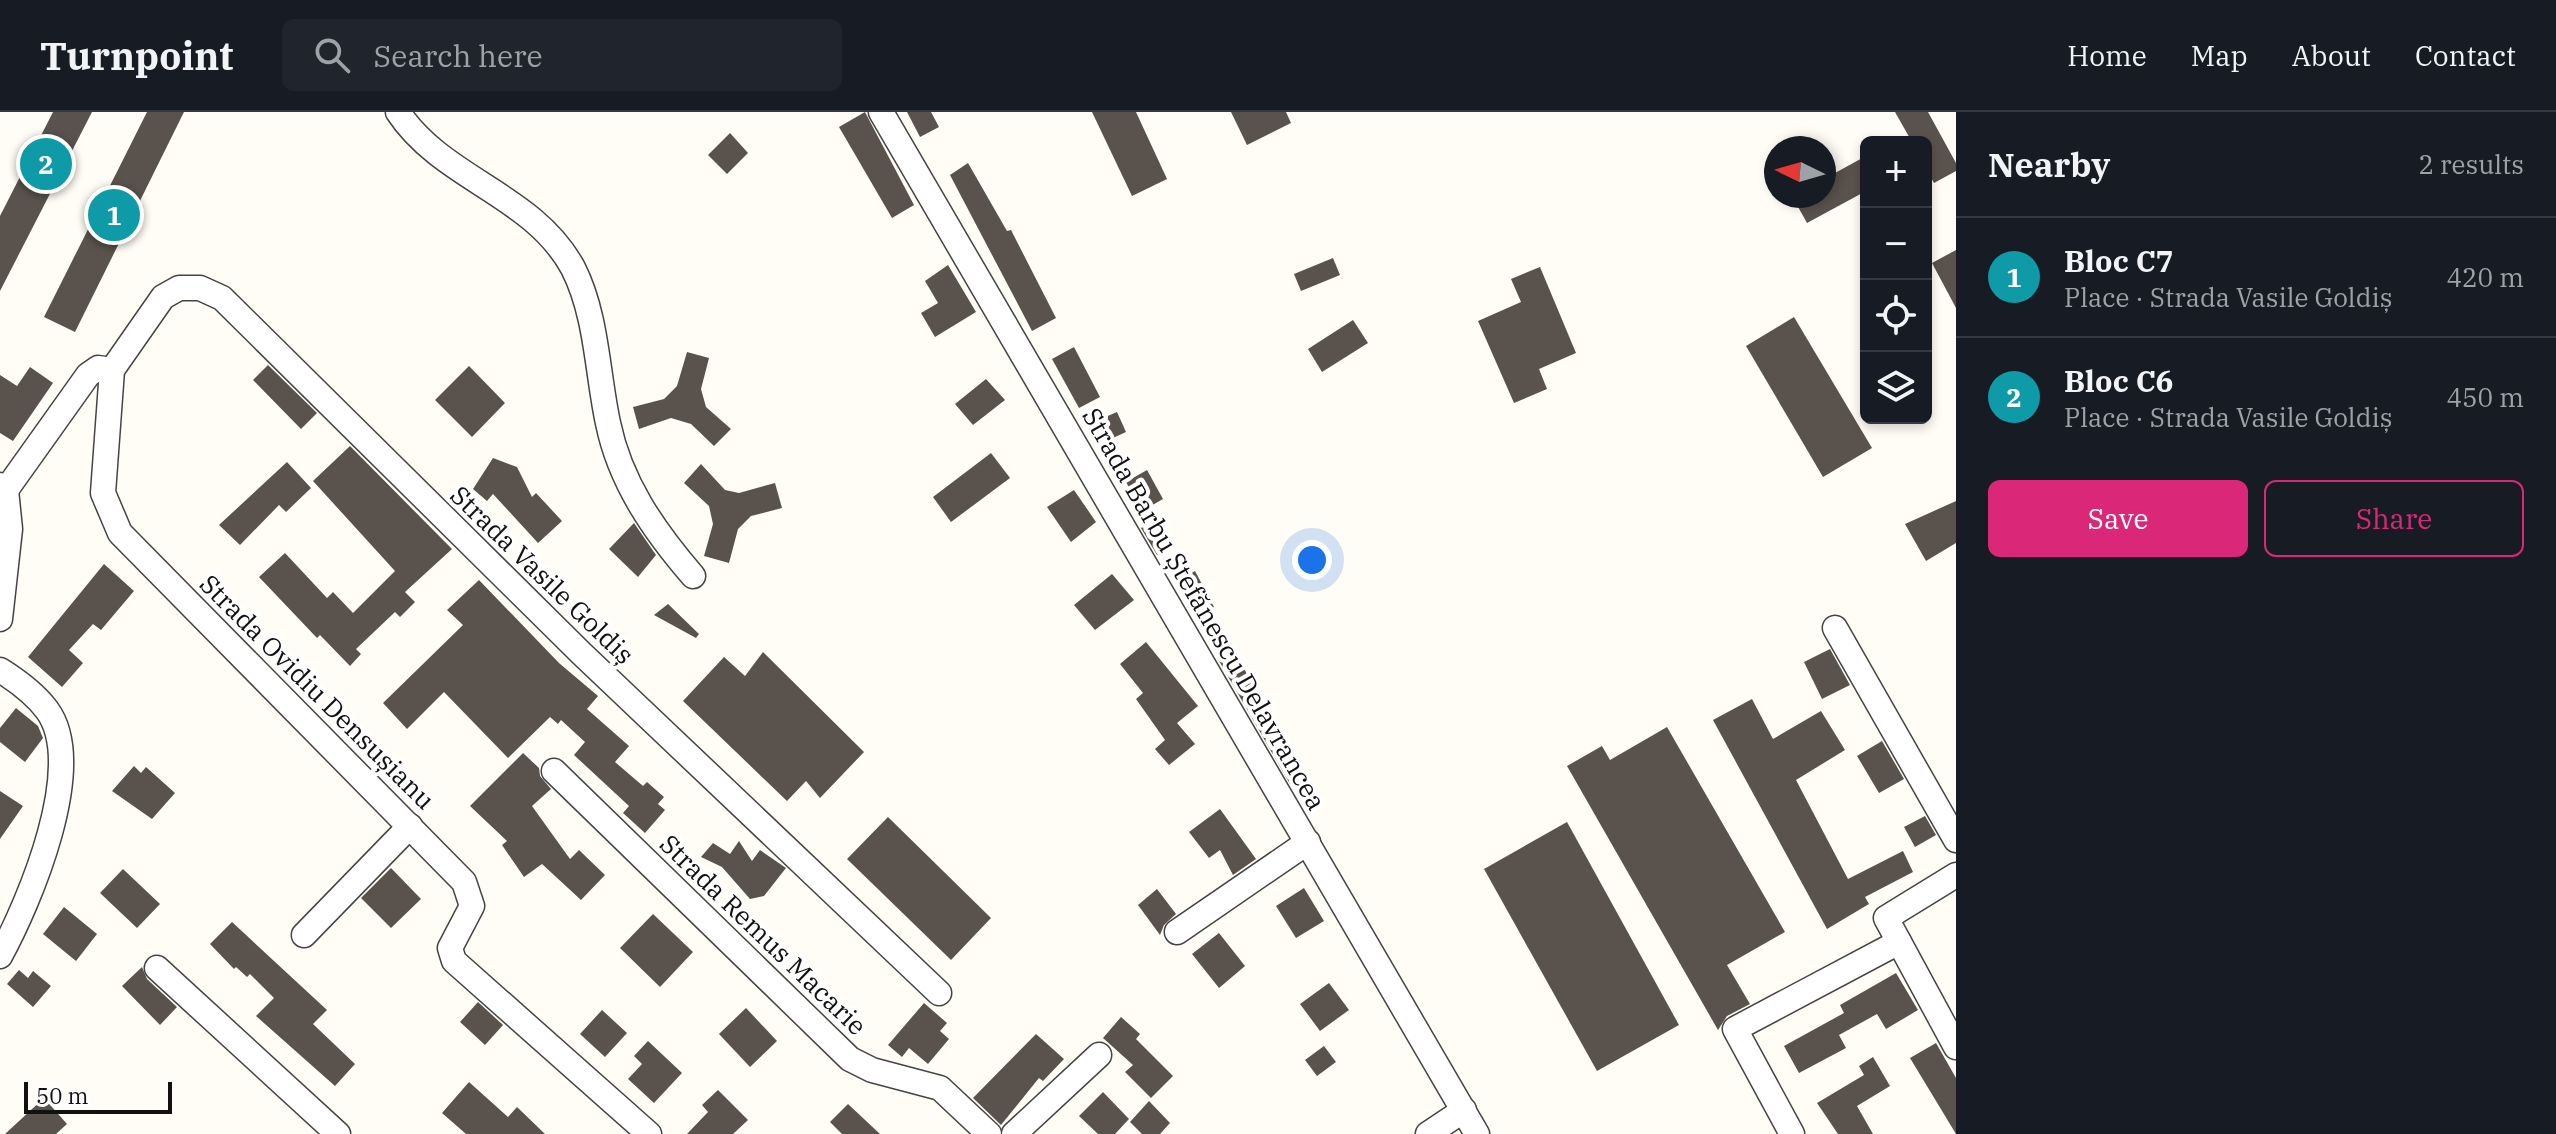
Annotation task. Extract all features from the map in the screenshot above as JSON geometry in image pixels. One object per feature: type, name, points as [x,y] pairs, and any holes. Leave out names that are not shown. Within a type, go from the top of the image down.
[{"type":"street","points":[[398,112],[413,134],[439,157],[515,203],[549,232],[574,270],[594,333],[608,426],[628,484],[661,539],[693,576]]},
{"type":"street","name":"Strada Barbu Ștefănescu Delavrancea","points":[[881,112],[1477,1134]]},
{"type":"street","name":"Strada Vasile Goldiș","points":[[112,370],[163,297],[179,288],[200,288],[222,298],[582,654],[939,993]]},
{"type":"street","points":[[0,619],[5,534],[3,487],[88,375],[98,368],[112,370]]},
{"type":"street","name":"Strada Ovidiu Densușianu","points":[[112,370],[103,493],[120,533],[464,882],[472,906],[450,948],[454,961],[649,1134]]},
{"type":"street","points":[[1835,628],[1956,840]]},
{"type":"street","points":[[0,670],[48,711],[59,738],[58,786],[51,834],[35,885],[0,956]]},
{"type":"street","name":"Strada Remus Macarie","points":[[554,771],[850,1059],[872,1070],[940,1088],[989,1134]]},
{"type":"street","points":[[304,935],[410,826]]},
{"type":"street","points":[[1177,932],[1308,842]]},
{"type":"street","points":[[1956,875],[1886,918],[1956,1047]]},
{"type":"street","points":[[1792,1134],[1735,1029],[1899,942]]},
{"type":"street","points":[[157,968],[338,1134]]},
{"type":"street","points":[[1014,1134],[1099,1055]]},
{"type":"street","points":[[1428,1134],[1464,1110]]},
{"type":"building","points":[[53,112],[92,112],[0,291],[0,216]]},
{"type":"building","points":[[147,112],[184,112],[75,332],[44,317]]},
{"type":"building","points":[[865,112],[914,205],[892,218],[839,127]]},
{"type":"building","points":[[907,112],[931,112],[939,127],[920,137]]},
{"type":"building","points":[[1092,112],[1136,112],[1167,179],[1132,196]]},
{"type":"building","points":[[1231,112],[1286,112],[1291,123],[1247,145]]},
{"type":"building","points":[[1895,112],[1928,112],[1956,163],[1956,171],[1934,183],[1932,136],[1909,136]]},
{"type":"building","points":[[730,133],[748,153],[727,174],[708,155]]},
{"type":"building","points":[[1860,159],[1860,194],[1836,207],[1836,172]]},
{"type":"building","points":[[968,163],[1007,231],[1011,230],[1056,318],[1032,331],[950,175]]},
{"type":"building","points":[[1799,208],[1835,208],[1807,223]]},
{"type":"building","points":[[1956,250],[1956,308],[1932,263]]},
{"type":"building","points":[[1333,258],[1340,275],[1301,291],[1294,274]]},
{"type":"building","points":[[948,265],[976,312],[935,337],[921,313],[938,303],[925,281]]},
{"type":"building","points":[[1540,267],[1576,353],[1539,369],[1547,389],[1514,403],[1478,321],[1521,302],[1511,279]]},
{"type":"building","points":[[1794,317],[1872,448],[1823,477],[1746,346]]},
{"type":"building","points":[[1353,320],[1368,343],[1322,372],[1308,349]]},
{"type":"building","points":[[1074,347],[1100,397],[1079,408],[1052,359]]},
{"type":"building","points":[[687,352],[709,358],[701,389],[706,407],[731,429],[714,446],[691,424],[671,418],[639,429],[633,407],[664,399],[677,386]]},
{"type":"building","points":[[268,365],[317,413],[301,429],[253,380]]},
{"type":"building","points":[[469,366],[505,403],[472,437],[435,400]]},
{"type":"building","points":[[30,367],[53,383],[13,441],[0,433],[0,375],[17,386]]},
{"type":"building","points":[[986,379],[1005,400],[973,425],[955,404]]},
{"type":"building","points":[[1117,412],[1126,432],[1113,438],[1103,418]]},
{"type":"building","points":[[350,446],[452,549],[405,592],[415,602],[400,617],[395,612],[356,649],[361,654],[350,666],[320,635],[317,638],[259,577],[285,553],[327,598],[333,592],[353,613],[395,571],[313,481]]},
{"type":"building","points":[[991,453],[1010,478],[951,522],[933,497]]},
{"type":"building","points":[[493,458],[517,467],[532,497],[536,493],[562,521],[538,543],[493,494],[487,501],[473,489]]},
{"type":"building","points":[[287,462],[311,488],[286,512],[279,505],[240,545],[219,525]]},
{"type":"building","points":[[701,464],[725,490],[739,493],[775,483],[782,508],[751,516],[738,529],[729,563],[704,556],[713,524],[709,506],[684,483]]},
{"type":"building","points":[[1147,470],[1163,499],[1142,511],[1126,482]]},
{"type":"building","points":[[1074,490],[1096,522],[1071,542],[1047,507]]},
{"type":"building","points":[[1956,501],[1956,543],[1926,561],[1905,524]]},
{"type":"building","points":[[1158,519],[1172,546],[1157,555],[1141,528]]},
{"type":"building","points":[[634,523],[656,555],[638,577],[609,549]]},
{"type":"building","points":[[104,564],[134,591],[101,630],[93,624],[69,650],[83,663],[62,687],[28,657]]},
{"type":"building","points":[[1195,571],[1214,607],[1195,617],[1176,582]]},
{"type":"building","points":[[1112,574],[1134,600],[1095,630],[1074,605]]},
{"type":"building","points":[[479,580],[559,663],[598,696],[587,709],[629,746],[615,762],[643,786],[647,782],[664,797],[658,804],[665,810],[645,833],[623,813],[629,806],[574,755],[585,742],[561,720],[558,724],[550,717],[508,758],[444,692],[407,729],[383,703],[463,625],[447,610]]},
{"type":"building","points":[[668,604],[699,634],[696,638],[654,615]]},
{"type":"building","points":[[1146,642],[1198,706],[1177,723],[1195,744],[1169,765],[1155,749],[1165,740],[1136,699],[1143,693],[1120,664]]},
{"type":"building","points":[[1830,649],[1850,685],[1822,699],[1804,662]]},
{"type":"building","points":[[1234,651],[1305,776],[1290,784],[1218,659]]},
{"type":"building","points":[[763,652],[864,752],[820,798],[806,781],[787,801],[683,701],[724,657],[745,676]]},
{"type":"building","points":[[1752,699],[1773,739],[1821,711],[1845,750],[1796,780],[1848,879],[1903,851],[1913,872],[1865,897],[1869,904],[1827,929],[1713,720]]},
{"type":"building","points":[[16,708],[38,726],[43,738],[25,762],[0,742],[0,728]]},
{"type":"building","points":[[1667,727],[1785,932],[1727,965],[1750,1004],[1727,1016],[1718,1030],[1567,766],[1602,746],[1610,760]]},
{"type":"building","points":[[1882,741],[1904,779],[1879,793],[1857,756]]},
{"type":"building","points":[[523,753],[539,768],[540,776],[551,789],[532,806],[570,859],[579,850],[605,875],[581,900],[542,864],[524,877],[502,845],[507,841],[470,806]]},
{"type":"building","points":[[134,766],[141,773],[146,767],[175,793],[152,819],[112,791]]},
{"type":"building","points":[[0,791],[23,806],[0,839]]},
{"type":"building","points":[[1220,809],[1256,859],[1233,875],[1220,850],[1209,858],[1189,832]]},
{"type":"building","points":[[1925,816],[1936,835],[1915,847],[1904,827]]},
{"type":"building","points":[[888,817],[991,918],[951,960],[847,859]]},
{"type":"building","points":[[1567,822],[1679,1025],[1597,1071],[1484,869]]},
{"type":"building","points":[[739,841],[752,861],[760,850],[786,868],[764,896],[750,899],[722,867],[701,857],[713,843],[730,854]]},
{"type":"building","points":[[391,868],[421,899],[391,928],[361,898]]},
{"type":"building","points":[[123,869],[160,904],[137,928],[100,893]]},
{"type":"building","points":[[1304,888],[1324,921],[1296,938],[1276,906]]},
{"type":"building","points":[[1157,889],[1176,914],[1164,925],[1160,935],[1138,905]]},
{"type":"building","points":[[64,907],[97,934],[76,961],[43,934]]},
{"type":"building","points":[[653,914],[693,952],[660,987],[620,948]]},
{"type":"building","points":[[232,922],[327,1010],[313,1024],[355,1064],[335,1086],[256,1016],[274,998],[250,974],[247,977],[236,967],[234,969],[210,944]]},
{"type":"building","points":[[1219,933],[1245,966],[1219,988],[1192,954]]},
{"type":"building","points":[[142,967],[147,979],[177,1007],[160,1025],[122,986]]},
{"type":"building","points":[[19,970],[28,978],[33,971],[51,986],[33,1007],[7,984]]},
{"type":"building","points":[[1896,973],[1918,1010],[1886,1029],[1877,1014],[1839,1035],[1846,1048],[1799,1073],[1784,1046],[1844,1013],[1840,1005]]},
{"type":"building","points":[[1329,983],[1349,1010],[1320,1031],[1300,1004]]},
{"type":"building","points":[[478,1002],[503,1025],[485,1045],[460,1022]]},
{"type":"building","points":[[924,1003],[947,1023],[940,1031],[949,1039],[928,1064],[909,1048],[902,1057],[888,1045]]},
{"type":"building","points":[[746,1008],[777,1041],[750,1067],[719,1034]]},
{"type":"building","points":[[602,1010],[627,1033],[605,1057],[580,1034]]},
{"type":"building","points":[[1121,1017],[1140,1034],[1136,1039],[1173,1076],[1151,1098],[1125,1072],[1133,1065],[1103,1038]]},
{"type":"building","points":[[1036,1034],[1064,1059],[1043,1081],[1039,1078],[1001,1125],[973,1098]]},
{"type":"building","points":[[648,1041],[682,1073],[654,1103],[628,1079],[642,1064],[634,1056]]},
{"type":"building","points":[[1936,1043],[1956,1078],[1956,1134],[1910,1058]]},
{"type":"building","points":[[1324,1046],[1336,1062],[1317,1076],[1305,1060]]},
{"type":"building","points":[[1873,1057],[1890,1086],[1857,1106],[1873,1134],[1838,1134],[1817,1103],[1864,1075],[1859,1066]]},
{"type":"building","points":[[469,1082],[508,1117],[517,1107],[545,1134],[466,1134],[442,1113]]},
{"type":"building","points":[[718,1090],[748,1120],[733,1134],[687,1134],[708,1112],[702,1105]]},
{"type":"building","points":[[1103,1092],[1129,1119],[1115,1134],[1098,1134],[1079,1116]]},
{"type":"building","points":[[44,1098],[67,1124],[56,1134],[5,1134]]},
{"type":"building","points":[[1149,1101],[1170,1123],[1160,1134],[1142,1134],[1130,1122]]},
{"type":"building","points":[[848,1104],[880,1134],[842,1134],[830,1122]]},
{"type":"place","name":"Bloc C6","points":[[46,164]]},
{"type":"place","name":"Bloc C7","points":[[114,215]]}]
